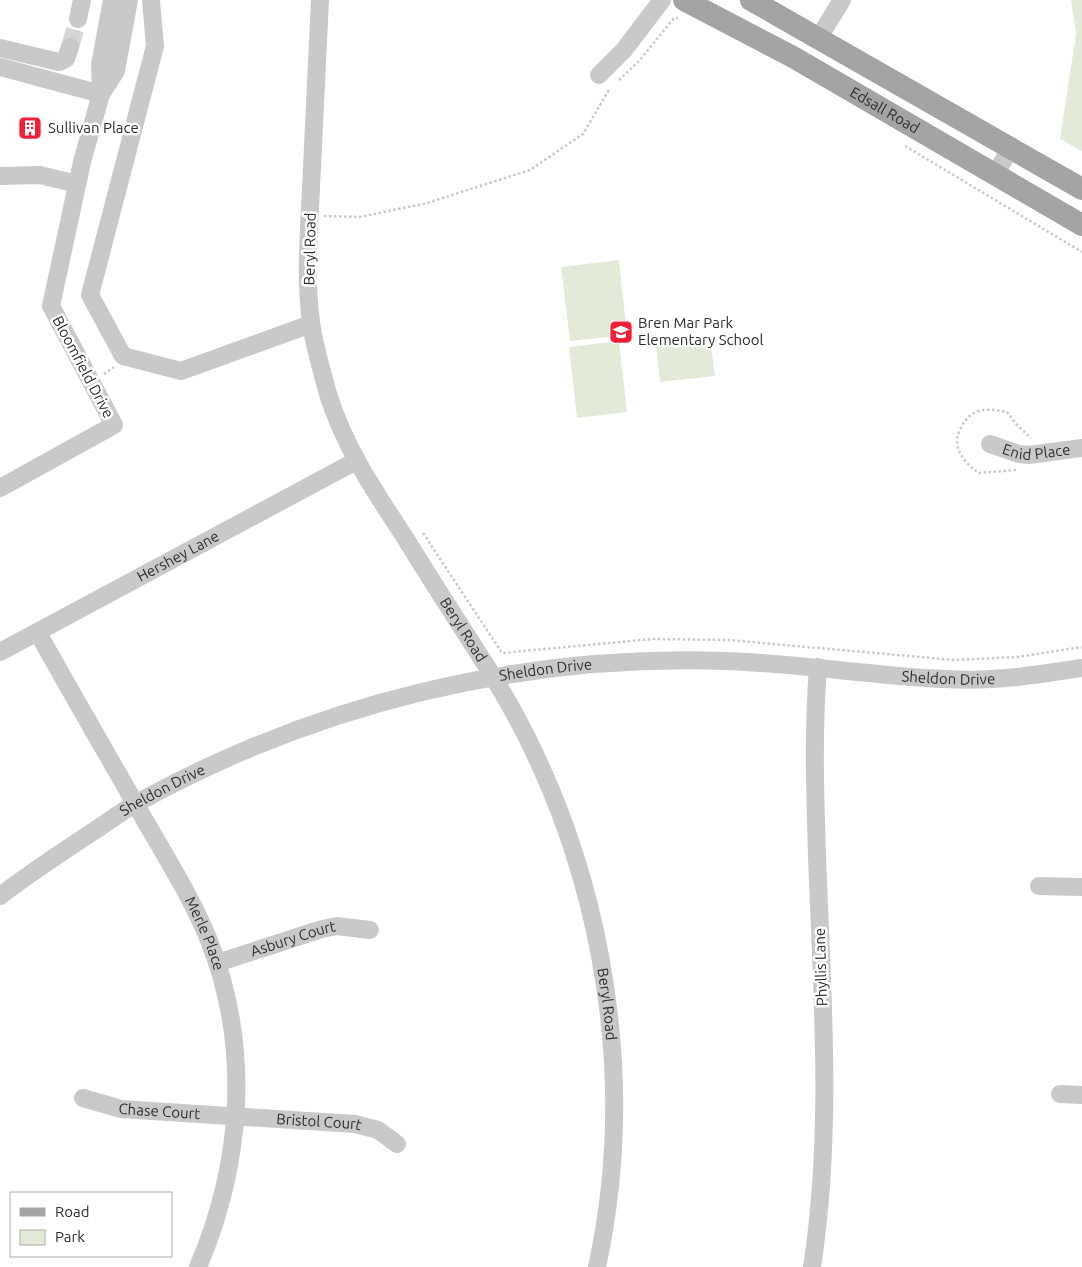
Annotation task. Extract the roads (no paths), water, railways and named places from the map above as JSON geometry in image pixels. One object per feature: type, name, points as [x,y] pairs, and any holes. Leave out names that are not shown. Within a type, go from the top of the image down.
[{"type":"main road","name":"Edsall Road","points":[[751,0],[1082,189]]},
{"type":"main road","name":"Edsall Road","points":[[682,9],[793,57],[1082,225]]},
{"type":"street","points":[[78,19],[82,0]]},
{"type":"street","name":"Bloomfield Drive","points":[[0,488],[114,425],[51,306],[77,184],[101,94],[100,65],[112,0]]},
{"type":"street","name":"Bloomfield Drive","points":[[101,94],[116,71],[128,0]]},
{"type":"street","points":[[151,0],[155,46],[90,295],[123,356],[181,371],[311,324]]},
{"type":"street","name":"Beryl Road","points":[[320,0],[308,259],[311,324],[332,406],[356,461],[493,676],[548,783],[569,838],[588,900],[602,966],[610,1023],[614,1113],[613,1149],[607,1208],[597,1267]]},
{"type":"street","points":[[599,75],[624,50],[662,0]]},
{"type":"street","points":[[818,39],[842,0]]},
{"type":"street","points":[[0,48],[59,62],[66,59],[70,47]]},
{"type":"street","points":[[0,67],[101,94]]},
{"type":"street","points":[[995,175],[1010,149]]},
{"type":"street","points":[[0,176],[40,175],[77,184]]},
{"type":"street","name":"Enid Place","points":[[990,444],[1019,454],[1029,455],[1082,448]]},
{"type":"street","name":"Hershey Lane","points":[[0,652],[356,461]]},
{"type":"street","name":"Merle Place","points":[[38,633],[186,894],[217,964],[228,1009],[235,1053],[236,1116],[226,1186],[211,1236],[198,1267]]},
{"type":"street","name":"Sheldon Drive","points":[[0,896],[33,871],[135,804],[263,743],[412,693],[493,676],[572,666],[648,660],[724,661],[818,667],[945,679],[993,680],[1082,668]]},
{"type":"street","name":"Phyllis Lane","points":[[812,1267],[822,1191],[826,1091],[813,749],[818,667]]},
{"type":"street","points":[[1039,886],[1082,887]]},
{"type":"street","name":"Asbury Court","points":[[217,964],[322,929],[337,926],[370,930]]},
{"type":"street","points":[[1060,1094],[1082,1095]]},
{"type":"street","name":"Chase Court","points":[[83,1098],[120,1109],[236,1116]]},
{"type":"street","name":"Bristol Court","points":[[236,1116],[355,1124],[378,1130],[397,1144]]},
{"type":"tunnel","points":[[70,47],[78,19]]},
{"type":"place","name":"Sullivan Place","points":[[30,128]]},
{"type":"place","name":"Bren Mar Park Elementary School","points":[[621,332]]}]
